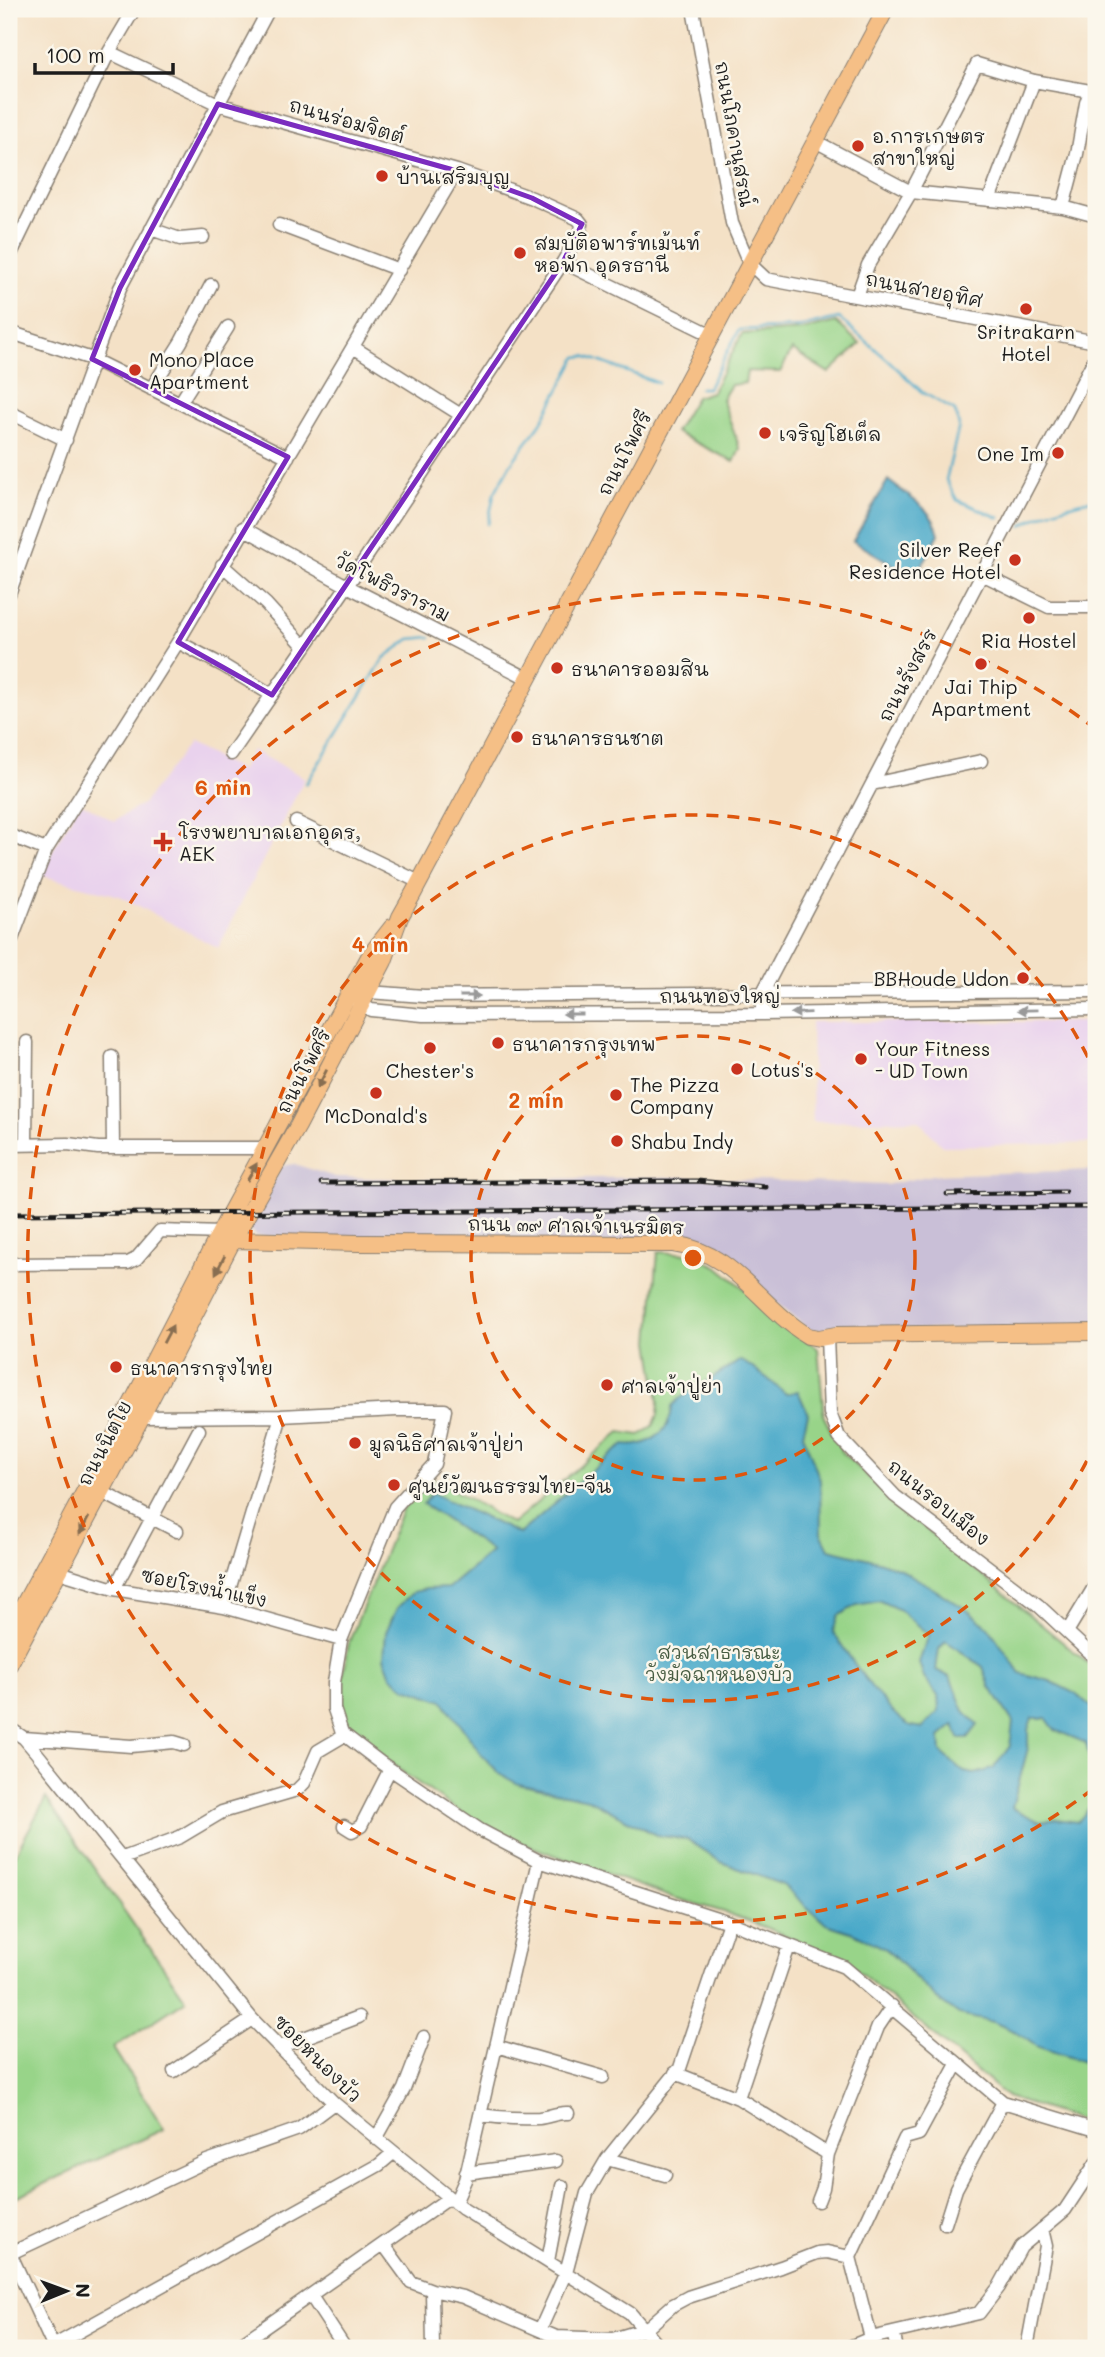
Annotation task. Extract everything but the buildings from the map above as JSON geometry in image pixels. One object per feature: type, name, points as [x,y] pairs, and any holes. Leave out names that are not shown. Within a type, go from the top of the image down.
[{"type":"main road","name":"ถนนโพศรี","points":[[227,1236],[298,1126],[358,995],[370,955],[400,917],[419,883],[886,9]]},
{"type":"main road","name":"ถนนโพศรี","points":[[227,1236],[266,1148],[330,1031],[384,961],[400,917]]},
{"type":"main road","points":[[330,1031],[362,962],[370,955]]},
{"type":"main road","name":"ถนน ๓๙ ศาลเจ้าเนรมิตร","points":[[227,1236],[358,1243],[685,1246],[707,1253],[730,1268],[807,1336],[819,1338],[1096,1332]]},
{"type":"main road","name":"ถนนนิตโย","points":[[9,1665],[102,1492],[227,1236]]},
{"type":"main road","name":"ถนนนิตโย","points":[[9,1632],[136,1418]]},
{"type":"street","points":[[9,594],[66,440],[92,359],[120,288],[269,9]]},
{"type":"street","name":"ถนนโภคานุสรณ์","points":[[693,9],[732,223],[749,263]]},
{"type":"street","points":[[9,258],[109,52],[132,13]]},
{"type":"street","name":"ถนนร่อมจิตต์","points":[[109,52],[218,104],[457,171],[532,198],[578,219],[582,224],[581,231],[563,262]]},
{"type":"street","points":[[857,296],[868,265],[911,192],[977,64],[1034,81],[1090,91],[1063,207]]},
{"type":"street","points":[[989,200],[1034,81]]},
{"type":"street","points":[[815,141],[911,192],[1063,207],[1096,216]]},
{"type":"street","points":[[9,941],[46,850],[178,642],[243,528],[457,171]]},
{"type":"street","points":[[279,225],[399,270]]},
{"type":"street","points":[[151,229],[180,239],[203,237]]},
{"type":"street","points":[[231,754],[347,586],[563,262],[712,335]]},
{"type":"street","name":"ถนนสายอุทิศ","points":[[749,263],[766,279],[1096,342]]},
{"type":"street","points":[[151,389],[181,342],[211,285]]},
{"type":"street","points":[[180,403],[228,327]]},
{"type":"street","points":[[9,332],[92,359],[288,457]]},
{"type":"street","points":[[353,347],[461,415]]},
{"type":"street","name":"ถนนรังสรร","points":[[762,1014],[762,994],[1096,356]]},
{"type":"street","points":[[9,412],[66,440]]},
{"type":"street","name":"วัดโพธิวราราม","points":[[243,528],[347,586],[527,678]]},
{"type":"street","points":[[222,565],[266,604],[305,647]]},
{"type":"street","points":[[982,574],[1049,607],[1096,607]]},
{"type":"street","points":[[178,642],[272,695]]},
{"type":"street","points":[[872,784],[981,761]]},
{"type":"street","points":[[296,822],[419,883]]},
{"type":"street","points":[[9,835],[46,850]]},
{"type":"street","name":"ถนนทองใหญ่","points":[[358,995],[1096,991]]},
{"type":"street","name":"ถนนทองใหญ่","points":[[358,995],[371,1010],[423,1015],[1096,1009]]},
{"type":"street","points":[[423,1015],[424,996]]},
{"type":"street","points":[[26,1144],[27,1042]]},
{"type":"street","points":[[112,1057],[113,1148]]},
{"type":"street","points":[[9,1145],[266,1148]]},
{"type":"street","points":[[9,1264],[128,1263],[136,1259],[160,1231],[227,1236]]},
{"type":"street","name":"ถนนรอบเมือง","points":[[827,1337],[830,1413],[839,1437],[895,1496],[1038,1605],[1096,1659]]},
{"type":"street","points":[[136,1418],[445,1410],[435,1464],[395,1507],[341,1640],[334,1682],[334,1709],[342,1733],[480,1830],[539,1861],[729,1922],[844,1968],[1003,2102],[1096,2130]]},
{"type":"street","points":[[224,1607],[281,1416]]},
{"type":"street","points":[[114,1589],[199,1430]]},
{"type":"street","points":[[102,1492],[177,1531]]},
{"type":"street","name":"ซอยโรงน้ำแข็ง","points":[[59,1572],[114,1589],[224,1607],[341,1640]]},
{"type":"street","points":[[1067,1632],[1096,1584]]},
{"type":"street","name":"ซอยหนองบัว","points":[[9,1728],[24,1738],[253,2019],[334,2104],[452,2200],[630,2313],[660,2348]]},
{"type":"street","points":[[123,1858],[180,1837],[222,1812],[297,1790],[304,1783],[318,1751],[345,1735]]},
{"type":"street","points":[[24,1738],[131,1746],[174,1742],[184,1745]]},
{"type":"street","points":[[344,1826],[352,1831],[361,1826],[390,1769]]},
{"type":"street","points":[[235,2348],[452,2200],[467,2173],[539,1861]]},
{"type":"street","points":[[540,2330],[566,2272],[587,2193],[607,2159],[680,2068],[729,1922]]},
{"type":"street","points":[[738,2098],[789,1946]]},
{"type":"street","points":[[818,2201],[823,2188],[828,2154],[878,2027],[892,2006]]},
{"type":"street","points":[[280,2047],[359,2017]]},
{"type":"street","points":[[174,2071],[253,2019]]},
{"type":"street","points":[[376,2139],[404,2089],[424,2037]]},
{"type":"street","points":[[496,2046],[603,2077]]},
{"type":"street","points":[[871,2338],[850,2257],[905,2138],[919,2134],[957,2064]]},
{"type":"street","points":[[676,2073],[738,2098],[828,2154]]},
{"type":"street","points":[[945,2224],[956,2189],[1003,2102]]},
{"type":"street","points":[[334,2104],[299,2129],[207,2161],[9,2253],[53,2346],[379,2165],[393,2153]]},
{"type":"street","points":[[480,2115],[507,2119],[543,2118],[568,2113]]},
{"type":"street","points":[[607,2159],[665,2175]]},
{"type":"street","points":[[467,2173],[556,2161]]},
{"type":"street","points":[[847,2348],[871,2338],[979,2313],[999,2287],[1021,2247],[1065,2210],[1096,2163]]},
{"type":"street","points":[[548,2261],[562,2186]]},
{"type":"street","points":[[1027,2348],[1046,2246],[1042,2229]]},
{"type":"street","points":[[384,2245],[411,2282],[463,2297],[556,2337],[613,2339],[646,2329],[673,2305],[688,2297],[817,2253],[827,2252],[850,2257]]},
{"type":"street","points":[[432,2290],[433,2348]]},
{"type":"street","points":[[311,2296],[345,2348]]},
{"type":"street","points":[[892,2333],[897,2348]]},
{"type":"highlighted area","points":[[218,104],[457,171],[532,198],[582,224],[563,262],[272,695],[178,642],[288,457],[92,359],[120,288]]},
{"type":"shaded area","name":"โรงพยาบาลเอกอุดร, AEK","points":[[189,744],[241,770],[252,750],[305,778],[218,948],[120,896],[39,875],[80,802],[114,821],[143,804]]},
{"type":"shaded area","points":[[811,1022],[1096,1022],[1096,1143],[942,1146],[918,1120],[813,1122]]},
{"type":"shaded area","points":[[294,1164],[335,1177],[442,1180],[674,1177],[886,1185],[932,1175],[1096,1170],[1096,1328],[810,1330],[708,1247],[255,1236],[249,1228],[281,1166]]},
{"type":"green space","points":[[836,322],[860,344],[829,373],[792,350],[780,372],[747,371],[745,383],[731,385],[722,399],[740,449],[734,462],[675,432],[696,397],[712,392],[742,334],[803,330]]},
{"type":"green space","name":"สวนสาธารณะ วังมัจฉาหนองบัว","points":[[658,1252],[691,1254],[717,1266],[818,1349],[824,1417],[842,1452],[902,1509],[1096,1670],[1096,2125],[1007,2097],[850,1964],[724,1912],[668,1896],[507,1838],[476,1823],[405,1774],[346,1725],[340,1694],[349,1642],[402,1510],[433,1478],[512,1524],[620,1432],[640,1435],[653,1426],[658,1415],[659,1401],[650,1341]]},
{"type":"green space","points":[[46,1798],[186,2000],[113,2048],[164,2129],[9,2200],[9,1866]]},
{"type":"water","points":[[888,480],[926,510],[939,534],[918,573],[899,568],[853,541]]},
{"type":"water","name":"สวนสาธารณะ วังมัจฉาหนองบัว","points":[[741,1360],[786,1394],[798,1391],[808,1414],[803,1434],[820,1480],[821,1533],[829,1549],[878,1561],[921,1581],[966,1609],[989,1628],[1020,1673],[1050,1681],[1074,1693],[1096,1710],[1096,1764],[1090,1759],[1086,1743],[1055,1730],[1046,1718],[1032,1718],[1028,1730],[1028,1748],[1012,1808],[1040,1822],[1056,1819],[1078,1822],[1096,1799],[1096,2066],[1036,2046],[1016,2032],[993,2022],[959,2015],[938,2000],[886,1949],[854,1933],[826,1924],[783,1885],[721,1862],[688,1840],[656,1835],[588,1799],[518,1784],[500,1774],[482,1755],[443,1701],[406,1688],[391,1676],[384,1657],[386,1632],[397,1608],[413,1592],[448,1588],[492,1551],[423,1504],[432,1493],[519,1534],[624,1445],[642,1444],[663,1431],[671,1415],[672,1406]],"holes":[[[880,1601],[898,1609],[929,1635],[919,1662],[924,1678],[938,1696],[939,1711],[923,1728],[907,1724],[888,1707],[833,1632],[838,1616],[857,1605]],[[946,1641],[983,1667],[990,1687],[1013,1722],[1010,1746],[993,1769],[975,1774],[964,1772],[941,1752],[940,1737],[954,1725],[959,1738],[968,1738],[978,1725],[964,1711],[950,1677],[936,1670],[939,1649]]]},
{"type":"waterway","points":[[700,388],[708,388],[739,330],[800,327],[839,318],[922,392],[955,411],[959,426],[946,480],[957,500],[1000,518]]},
{"type":"waterway","points":[[488,524],[494,494],[510,465],[541,423],[577,357],[585,356],[658,383]]},
{"type":"waterway","points":[[1022,526],[1058,509],[1096,499]]},
{"type":"waterway","points":[[306,784],[384,658],[410,639],[431,637]]},
{"type":"railway","points":[[321,1183],[697,1181],[766,1187]]},
{"type":"railway","points":[[947,1194],[1065,1192]]},
{"type":"railway","points":[[9,1214],[1096,1207]]},
{"type":"place","name":"อ.การเกษตร สาขาใหญ่","points":[[858,146]]},
{"type":"place","name":"บ้านเสริมบุญ","points":[[382,176]]},
{"type":"place","name":"สมบัติอพาร์ทเม้นท์ หอพัก อุดรธานี","points":[[520,253]]},
{"type":"place","name":"Sritrakarn Hotel","points":[[1026,309]]},
{"type":"place","name":"Mono Place Apartment","points":[[135,370]]},
{"type":"place","name":"เจริญโฮเต็ล","points":[[765,433]]},
{"type":"place","name":"One Im","points":[[1058,453]]},
{"type":"place","name":"Silver Reef Residence Hotel","points":[[1015,560]]},
{"type":"place","name":"Ria Hostel","points":[[1029,618]]},
{"type":"place","name":"Jai Thip Apartment","points":[[981,664]]},
{"type":"place","name":"ธนาคารออมสิน","points":[[557,668]]},
{"type":"place","name":"ธนาคารธนชาต","points":[[517,737]]},
{"type":"place","name":"โรงพยาบาลเอกอุดร, AEK","points":[[163,842]]},
{"type":"place","name":"BBHoude Udon","points":[[1023,978]]},
{"type":"place","name":"ธนาคารกรุงเทพ","points":[[498,1043]]},
{"type":"place","name":"Chester's","points":[[430,1048]]},
{"type":"place","name":"Your Fitness - UD Town","points":[[861,1059]]},
{"type":"place","name":"Lotus's","points":[[737,1069]]},
{"type":"place","name":"McDonald's","points":[[376,1093]]},
{"type":"place","name":"The Pizza Company","points":[[616,1095]]},
{"type":"place","name":"Shabu Indy","points":[[617,1141]]},
{"type":"place","name":"ธนาคารกรุงไทย","points":[[116,1367]]},
{"type":"place","name":"ศาลเจ้าปู่ย่า","points":[[607,1385]]},
{"type":"place","name":"มูลนิธิศาลเจ้าปู่ย่า","points":[[355,1443]]},
{"type":"place","name":"ศูนย์วัฒนธรรมไทย-จีน","points":[[394,1485]]}]
